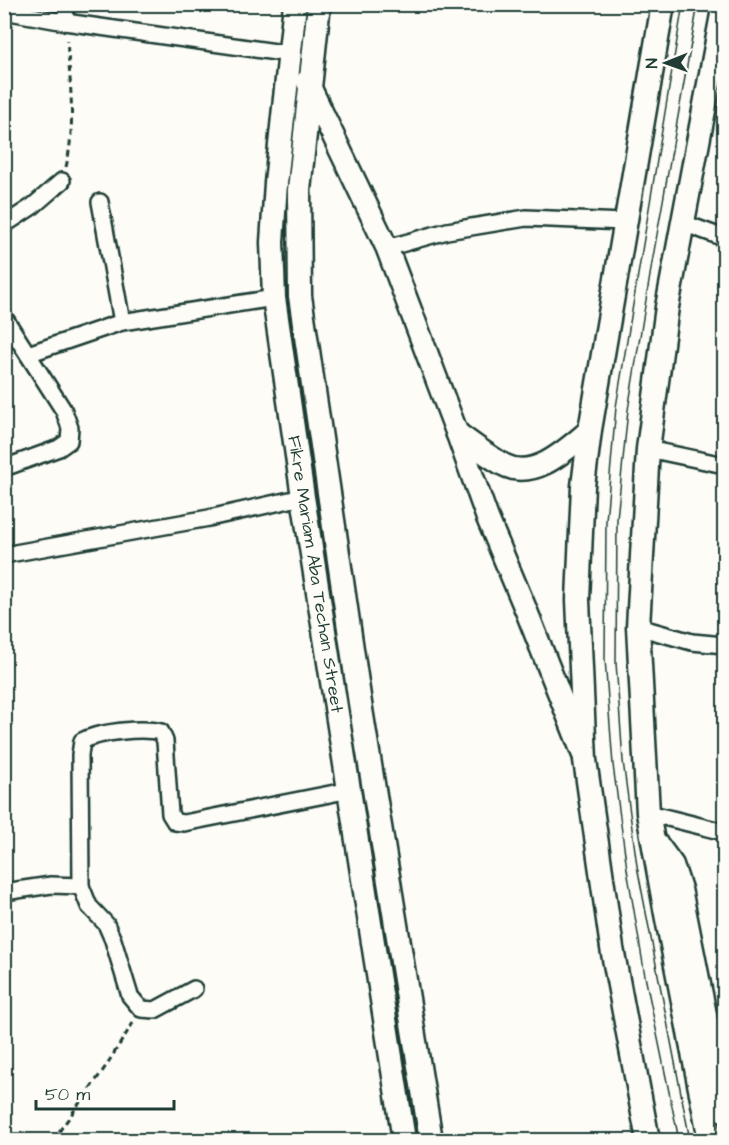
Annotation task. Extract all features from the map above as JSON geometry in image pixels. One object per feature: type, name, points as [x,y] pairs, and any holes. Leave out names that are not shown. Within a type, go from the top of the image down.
[{"type":"main road","name":"Fikre Mariam Aba Techan Street","points":[[295,4],[276,183],[272,242],[274,298],[404,1140]]},
{"type":"main road","name":"Fikre Mariam Aba Techan Street","points":[[319,4],[312,87],[299,190],[300,296],[360,703],[431,1140]]},
{"type":"main road","points":[[648,1140],[612,948],[585,760],[578,600],[583,486],[590,430],[663,4]]},
{"type":"main road","points":[[710,1140],[648,813],[638,627],[648,449],[667,307],[683,223],[718,70],[724,4]]},
{"type":"main road","points":[[290,54],[312,87],[387,248],[487,517],[585,760]]},
{"type":"main road","points":[[457,433],[506,466],[525,469],[557,457],[590,430]]},
{"type":"main road","points":[[653,840],[672,866],[680,889],[724,1110]]},
{"type":"street","points":[[65,22],[66,4]]},
{"type":"street","points":[[4,11],[65,22],[290,54]]},
{"type":"street","points":[[4,225],[33,206],[62,181]]},
{"type":"street","points":[[100,202],[122,322]]},
{"type":"street","points":[[387,248],[447,231],[526,218],[625,222]]},
{"type":"street","points":[[683,223],[724,238]]},
{"type":"street","points":[[28,354],[122,322],[274,298]]},
{"type":"street","points":[[4,317],[64,411],[70,428],[69,441],[59,448],[4,468]]},
{"type":"street","points":[[648,449],[724,465]]},
{"type":"street","points":[[4,555],[209,518],[303,497]]},
{"type":"street","points":[[638,627],[692,642],[724,645]]},
{"type":"street","points":[[194,989],[155,1010],[141,1009],[130,996],[106,924],[89,906],[81,886],[80,754],[82,741],[93,735],[151,729],[161,732],[165,741],[170,814],[175,822],[184,823],[350,790]]},
{"type":"street","points":[[648,813],[724,832]]},
{"type":"street","points":[[4,892],[51,885],[81,886]]},
{"type":"path","points":[[62,181],[70,149],[73,117],[65,22]]},
{"type":"path","points":[[53,1140],[104,1069],[141,1009]]},
{"type":"tram line","points":[[679,1140],[645,976],[627,869],[613,765],[605,659],[606,521],[616,407],[683,4]]},
{"type":"tram line","points":[[690,1140],[637,866],[623,761],[616,663],[617,519],[628,410],[698,4]]}]
